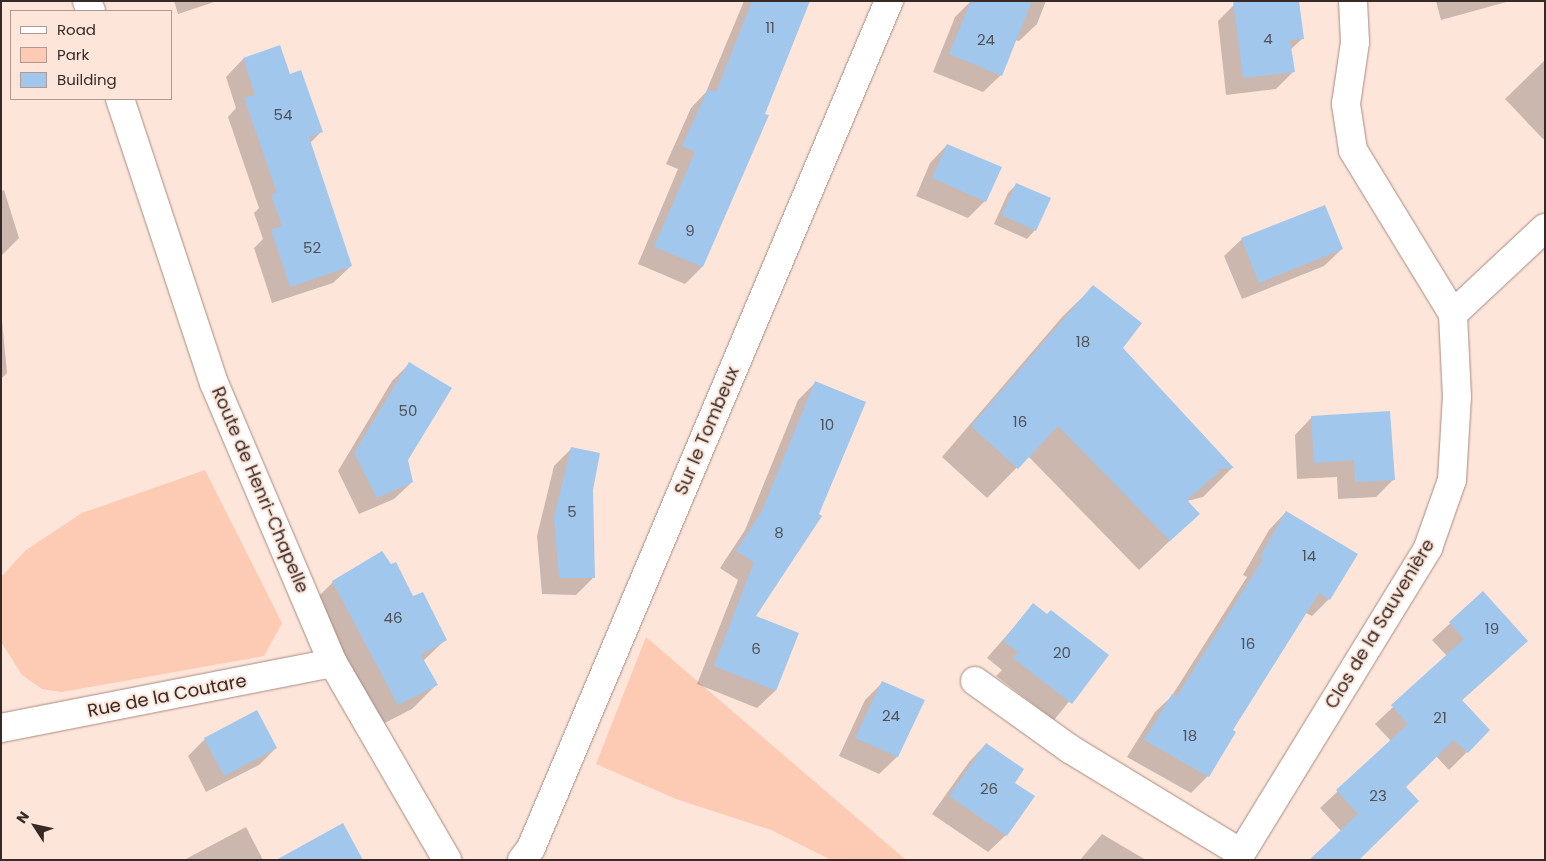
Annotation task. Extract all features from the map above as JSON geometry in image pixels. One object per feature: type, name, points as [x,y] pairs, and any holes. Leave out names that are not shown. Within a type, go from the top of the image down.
[{"type":"street","name":"Sur le Tombeux","points":[[522,860],[541,823],[889,1]]},
{"type":"street","name":"Clos de la Sauvenière","points":[[975,681],[1070,749],[1239,856],[1428,548],[1452,480],[1457,397],[1453,314],[1353,150],[1346,104],[1356,42],[1353,1]]},
{"type":"street","name":"Route de Henri-Chapelle","points":[[120,100],[214,383],[333,662],[447,860]]},
{"type":"street","points":[[1453,314],[1545,228]]},
{"type":"street","name":"Rue de la Coutare","points":[[1,728],[333,662]]},
{"type":"green space","points":[[205,470],[282,623],[264,656],[62,692],[42,689],[22,675],[1,642],[1,577],[26,550],[82,513]]},
{"type":"green space","points":[[646,637],[906,860],[831,860],[771,830],[676,799],[596,764]]},
{"type":"building","points":[[752,1],[810,1],[765,114],[769,115],[703,267],[654,247],[695,152],[682,146],[708,89],[716,92]]},
{"type":"building","points":[[971,1],[1032,1],[1002,76],[949,54]]},
{"type":"building","points":[[1233,1],[1299,1],[1304,39],[1290,40],[1295,72],[1243,78]]},
{"type":"building","points":[[280,45],[290,74],[301,70],[323,132],[309,137],[352,266],[290,287],[271,230],[282,226],[271,195],[277,193],[244,98],[255,95],[243,58]]},
{"type":"building","points":[[947,144],[1002,167],[986,202],[932,178]]},
{"type":"building","points":[[1016,183],[1051,198],[1036,231],[1002,215]]},
{"type":"building","points":[[1325,205],[1343,249],[1259,283],[1241,238]]},
{"type":"building","points":[[1093,285],[1142,323],[1123,348],[1234,468],[1217,469],[1220,471],[1187,500],[1200,514],[1170,541],[1058,426],[1018,469],[971,426]]},
{"type":"building","points":[[409,362],[452,388],[408,460],[413,482],[377,498],[354,453]]},
{"type":"building","points":[[815,381],[866,402],[819,514],[822,516],[756,616],[799,633],[776,691],[714,666],[754,562],[736,551],[762,511]]},
{"type":"building","points":[[1390,411],[1395,480],[1355,482],[1354,460],[1314,463],[1311,416]]},
{"type":"building","points":[[571,447],[600,453],[593,490],[595,578],[559,578],[554,517]]},
{"type":"building","points":[[1286,511],[1358,554],[1330,600],[1319,593],[1233,730],[1236,732],[1209,777],[1144,740],[1172,694],[1177,696],[1263,559],[1260,557]]},
{"type":"building","points":[[382,551],[391,564],[396,562],[413,596],[423,592],[447,640],[421,655],[438,685],[398,705],[332,581]]},
{"type":"building","points":[[1483,591],[1528,641],[1462,700],[1490,730],[1468,753],[1454,740],[1406,787],[1419,801],[1359,860],[1309,860],[1358,814],[1336,790],[1408,724],[1391,705],[1464,639],[1449,622]]},
{"type":"building","points":[[1033,603],[1047,614],[1051,610],[1109,655],[1072,704],[1013,658],[1018,652],[1003,641]]},
{"type":"building","points":[[882,681],[925,700],[898,757],[855,738]]},
{"type":"building","points":[[257,710],[277,748],[224,776],[204,738]]},
{"type":"building","points":[[986,743],[1024,769],[1015,783],[1035,796],[1007,836],[949,796]]},
{"type":"building","points":[[343,823],[363,860],[276,860]]}]
